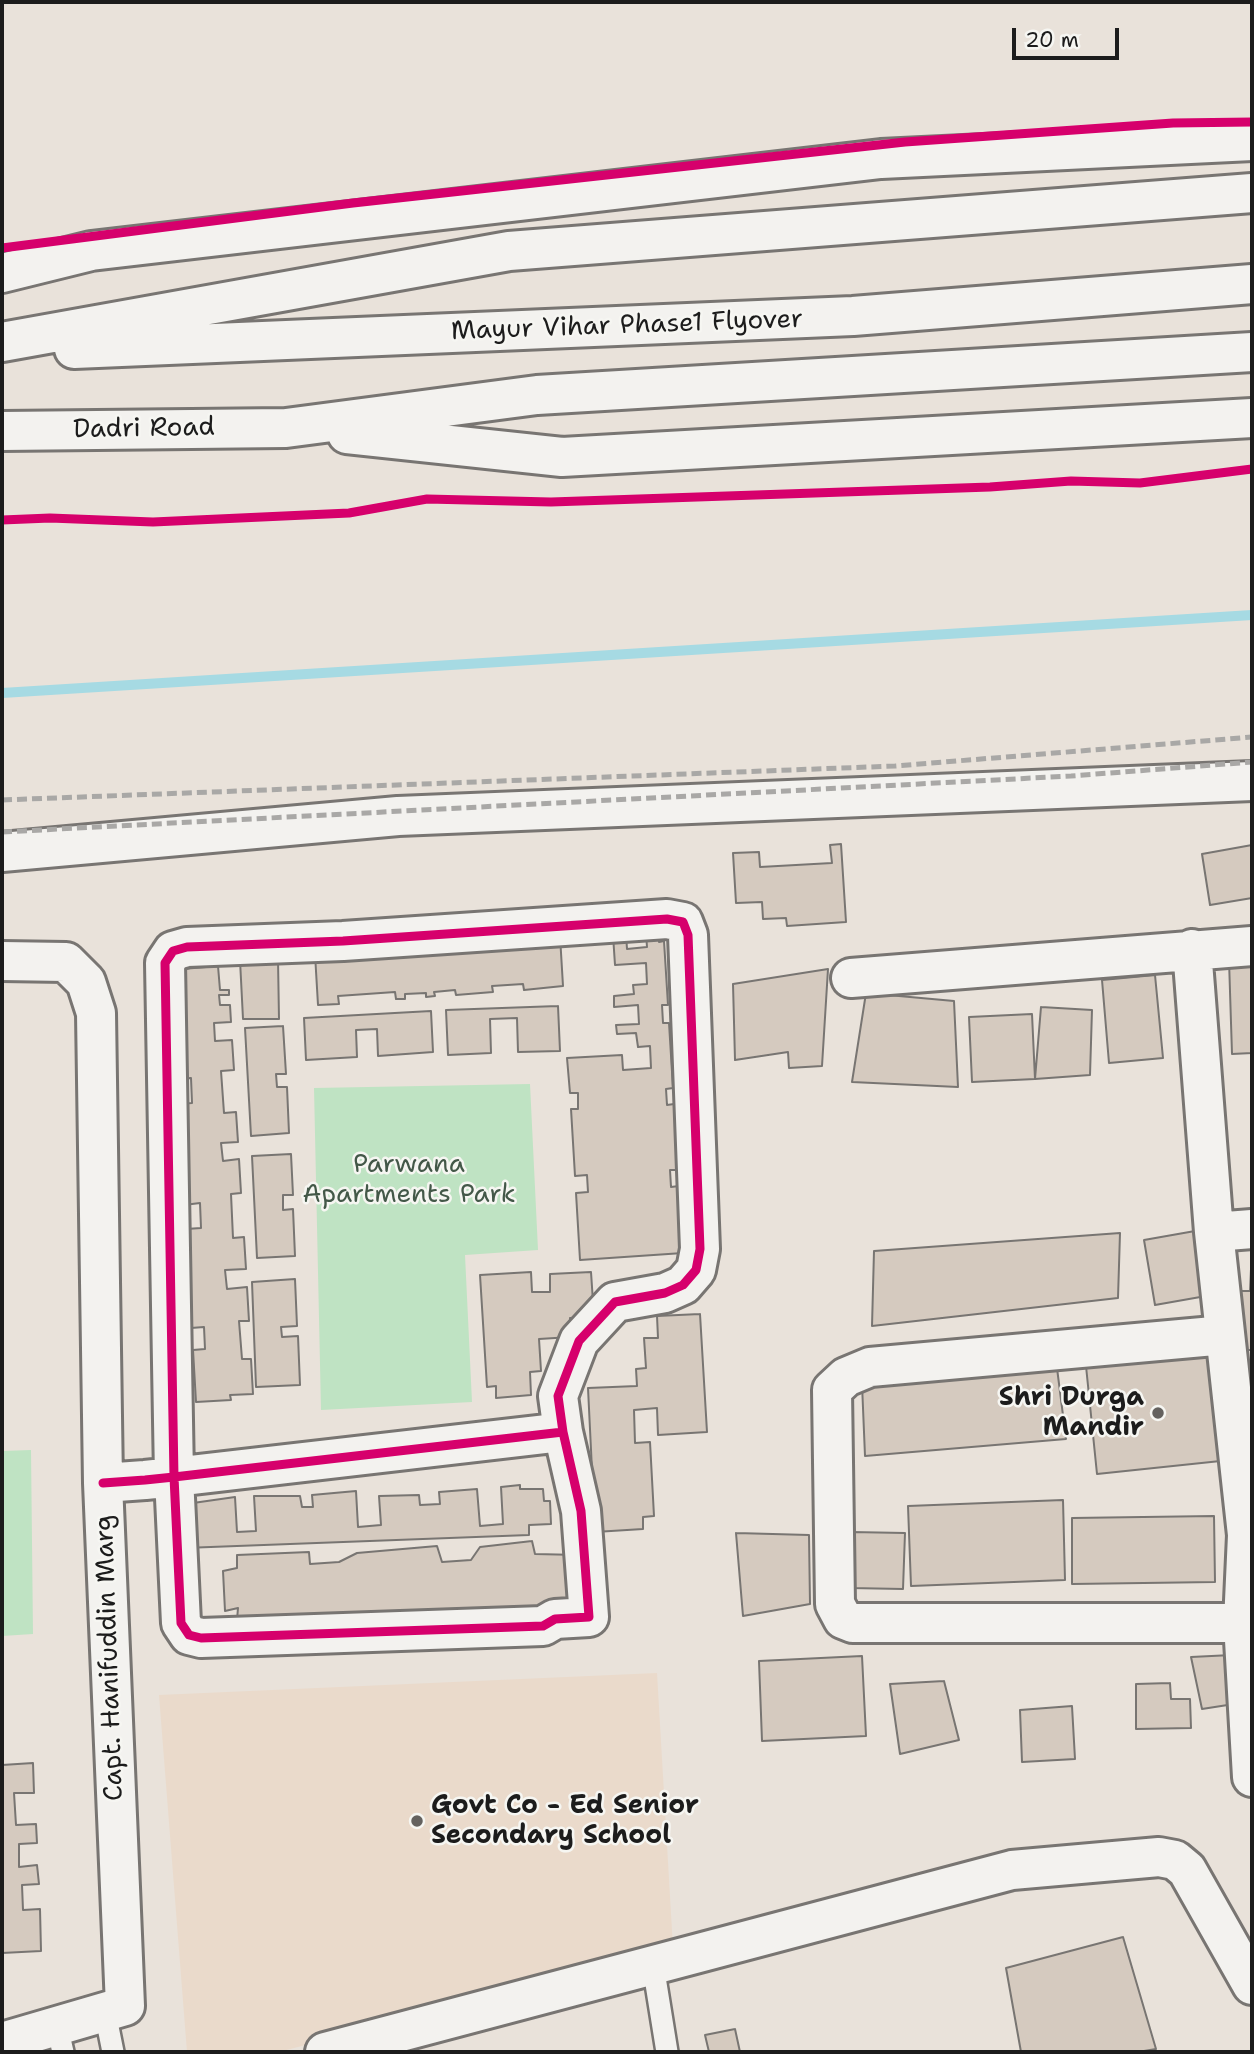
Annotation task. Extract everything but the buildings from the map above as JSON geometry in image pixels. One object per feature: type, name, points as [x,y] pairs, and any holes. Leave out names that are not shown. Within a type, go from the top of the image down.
[{"type":"main road","points":[[2,274],[91,251],[881,159],[1252,141]]},
{"type":"main road","points":[[2,342],[509,251],[1252,193]]},
{"type":"main road","name":"Mayur Vihar Phase1 Flyover","points":[[2,352],[853,316],[1252,284]]},
{"type":"main road","points":[[286,428],[537,395],[1252,352]]},
{"type":"main road","points":[[286,428],[562,457],[1252,418]]},
{"type":"main road","name":"Dadri Road","points":[[2,431],[286,428]]},
{"type":"main road","points":[[2,852],[398,816],[1252,781]]},
{"type":"main road","points":[[667,919],[683,922],[688,935],[700,1249],[696,1270],[683,1285],[665,1293],[615,1301],[579,1341],[558,1396],[564,1432],[581,1511],[589,1617],[555,1619],[543,1626],[201,1638],[189,1635],[181,1623],[174,1477],[165,963],[173,951],[187,947],[343,941],[667,919]]},
{"type":"main road","points":[[851,978],[1252,946]]},
{"type":"main road","points":[[1192,949],[1214,1232],[1250,1535],[1243,1623],[1252,1777]]},
{"type":"main road","name":"Capt. Hanifuddin Marg","points":[[2,961],[66,962],[86,982],[96,1013],[103,1483],[125,2006],[105,2012],[60,2039],[2,2042]]},
{"type":"main road","points":[[1214,1232],[1252,1229]]},
{"type":"main road","points":[[1225,1335],[870,1367],[846,1377],[832,1390],[835,1604],[843,1619],[853,1623],[1243,1623]]},
{"type":"main road","points":[[103,1483],[564,1432]]},
{"type":"main road","points":[[326,2052],[1012,1870],[1159,1857],[1175,1860],[1187,1870],[1252,1984]]},
{"type":"lane","points":[[653,1965],[667,2052]]},
{"type":"lane","points":[[105,2012],[113,2052]]},
{"type":"shaded area","name":"Govt Co - Ed Senior Secondary School","points":[[657,1673],[673,1948],[279,2052],[187,2052],[159,1695]]},
{"type":"green space","name":"Parwana Apartments Park","points":[[530,1084],[538,1250],[465,1255],[472,1402],[321,1410],[314,1088]]},
{"type":"green space","points":[[31,1450],[33,1634],[2,1636],[2,1451]]},
{"type":"waterway","points":[[2,693],[1252,615]]},
{"type":"railway","points":[[2,800],[895,766],[1252,737]]},
{"type":"railway","points":[[2,832],[1071,776],[1252,762]]},
{"type":"cycle path","points":[[2,248],[353,203],[905,142],[1173,123],[1252,122]]},
{"type":"cycle path","points":[[2,520],[50,518],[153,522],[349,513],[427,499],[551,502],[990,487],[1071,481],[1140,483],[1252,469]]},
{"type":"cycle path","points":[[103,1483],[174,1477],[563,1432],[558,1396],[579,1341],[615,1302],[665,1293],[683,1285],[696,1270],[700,1249],[688,935],[683,922],[667,919],[343,941],[187,947],[173,951],[165,963],[174,1477],[181,1623],[189,1635],[201,1638],[543,1626],[555,1619],[589,1617],[581,1511],[563,1432]]},
{"type":"place","name":"Shri Durga Mandir","points":[[1158,1413]]},
{"type":"place","name":"Govt Co - Ed Senior Secondary School","points":[[417,1821]]}]
